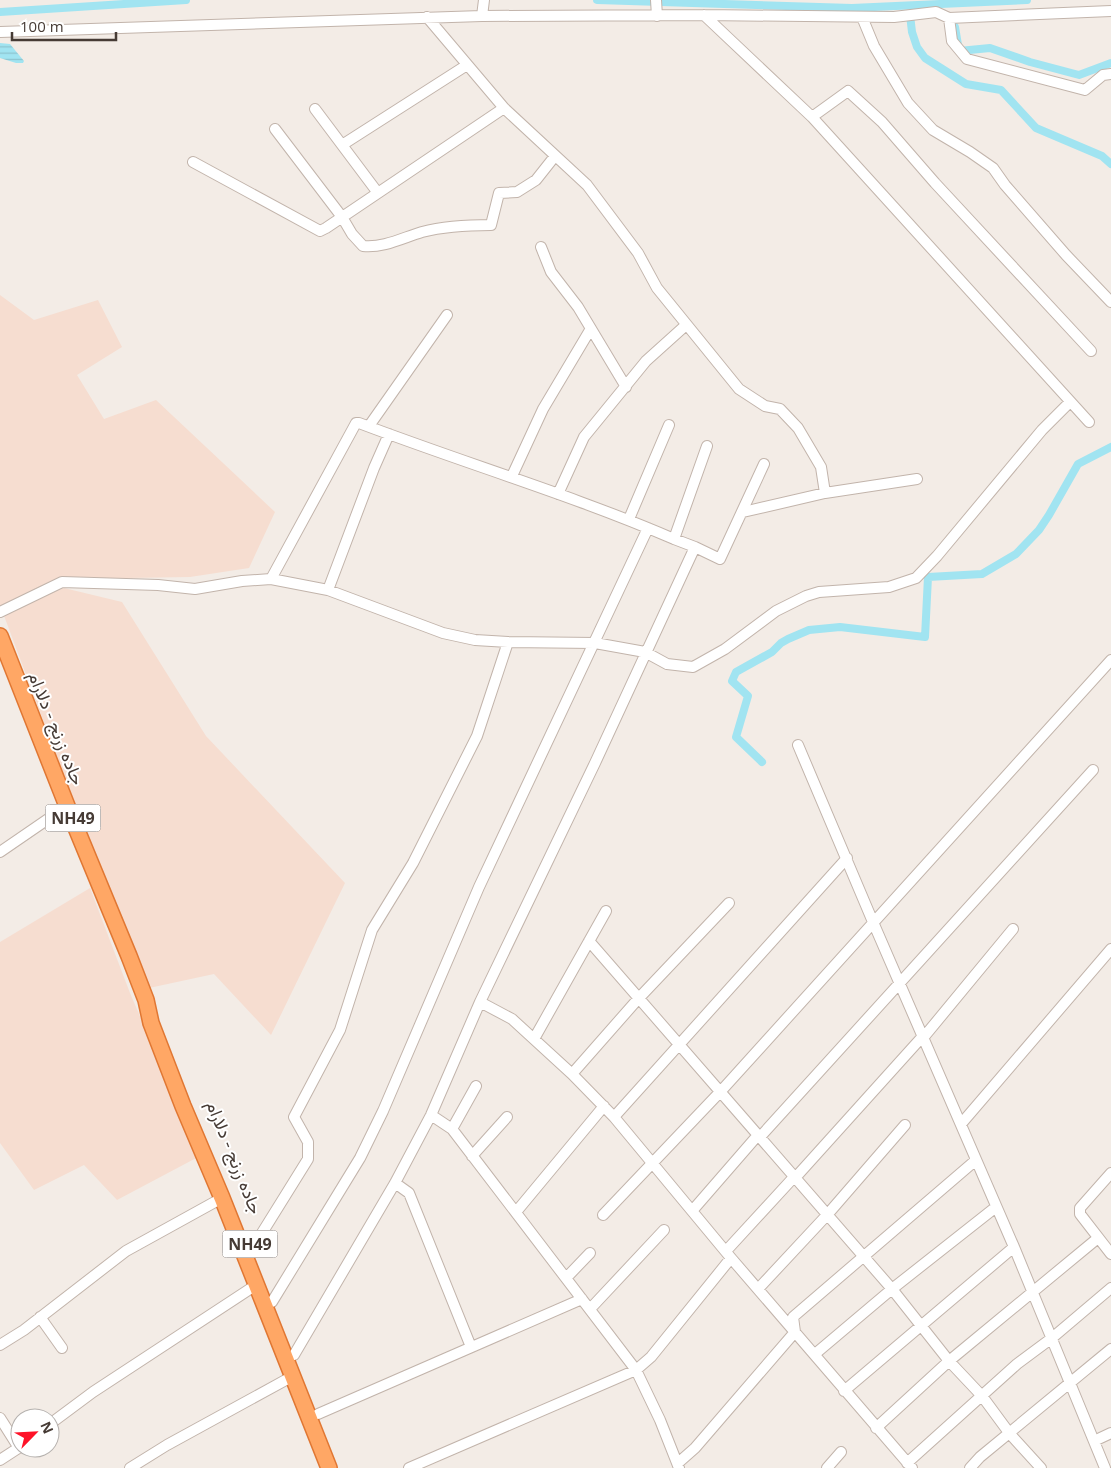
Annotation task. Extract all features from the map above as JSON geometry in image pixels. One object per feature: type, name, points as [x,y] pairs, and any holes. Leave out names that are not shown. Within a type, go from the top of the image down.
[{"type":"highway","name":"جاده زرنج - دلارام","points":[[0,636],[146,1000],[151,1023],[183,1106],[222,1198],[329,1468]]},
{"type":"highway","name":"جاده زرنج - دلارام","points":[[146,1000],[159,1020],[340,1468]]},
{"type":"street","points":[[482,16],[484,0]]},
{"type":"street","points":[[656,0],[657,16]]},
{"type":"street","points":[[0,32],[427,17],[704,15],[894,17],[936,12],[949,18],[1111,11]]},
{"type":"street","points":[[704,15],[812,117],[1089,422]]},
{"type":"street","points":[[427,17],[504,108],[587,185],[638,253],[657,288],[739,389],[765,406],[780,409],[798,428],[820,467],[825,493]]},
{"type":"street","points":[[862,17],[874,46],[908,103],[933,130],[993,168],[1005,185],[1066,255],[1111,302]]},
{"type":"street","points":[[949,18],[952,41],[967,59],[1085,90],[1103,75],[1111,74]]},
{"type":"street","points":[[342,145],[467,65]]},
{"type":"street","points":[[812,117],[848,91],[882,122],[1091,352]]},
{"type":"street","points":[[194,162],[320,230],[342,218],[504,108]]},
{"type":"street","points":[[315,109],[378,193]]},
{"type":"street","points":[[275,129],[352,234],[363,246],[376,247],[442,228],[462,225],[491,225],[499,193],[517,192],[536,180],[555,156]]},
{"type":"street","points":[[541,247],[551,272],[578,307],[590,330],[626,386]]},
{"type":"street","points":[[369,426],[447,315]]},
{"type":"street","points":[[558,494],[584,437],[646,361],[686,325]]},
{"type":"street","points":[[512,476],[543,409],[590,330]]},
{"type":"street","points":[[0,612],[62,582],[158,585],[195,589],[271,578],[328,590],[444,633],[475,640],[595,643],[645,652],[667,664],[692,667],[725,649],[776,611],[806,596],[819,592],[889,587],[916,578],[937,556],[1042,430],[1070,402]]},
{"type":"street","points":[[271,578],[356,423],[512,476],[629,519],[720,559],[764,464]]},
{"type":"street","points":[[629,519],[669,425]]},
{"type":"street","points":[[328,590],[374,468],[390,434]]},
{"type":"street","points":[[674,539],[707,446]]},
{"type":"street","points":[[742,512],[825,493],[917,479]]},
{"type":"street","points":[[272,1302],[364,1150],[479,887],[648,528]]},
{"type":"street","points":[[294,1355],[395,1183],[431,1115],[480,1002],[595,763],[695,547]]},
{"type":"street","points":[[252,1249],[308,1159],[308,1142],[294,1117],[340,1030],[372,930],[413,863],[477,736],[508,642]]},
{"type":"street","points":[[604,1214],[721,1091],[1111,660]]},
{"type":"street","points":[[798,745],[1014,1247],[1105,1468]]},
{"type":"street","points":[[692,1210],[1093,770]]},
{"type":"street","points":[[0,852],[68,806]]},
{"type":"street","points":[[614,1117],[846,858]]},
{"type":"street","points":[[572,1074],[638,999],[729,903]]},
{"type":"street","points":[[534,1039],[606,911]]},
{"type":"street","points":[[409,1468],[636,1370],[651,1357],[728,1255],[794,1177],[923,1037],[1013,929]]},
{"type":"street","points":[[589,940],[638,999],[680,1044],[892,1289],[949,1361],[982,1396],[1010,1434],[1041,1468]]},
{"type":"street","points":[[961,1124],[1111,949]]},
{"type":"street","points":[[480,1002],[512,1019],[604,1106],[728,1255],[909,1465],[1017,1364],[1052,1338],[1111,1288]]},
{"type":"street","points":[[452,1129],[476,1086]]},
{"type":"street","points":[[516,1212],[604,1106]]},
{"type":"street","points":[[431,1115],[452,1129],[567,1277],[636,1370],[660,1420],[678,1467],[795,1332],[793,1317],[976,1160]]},
{"type":"street","points":[[472,1156],[507,1117]]},
{"type":"street","points":[[758,1289],[827,1215],[905,1126]]},
{"type":"street","points":[[1111,1173],[1080,1208],[1080,1214],[1111,1254]]},
{"type":"street","points":[[395,1183],[409,1192],[471,1347]]},
{"type":"street","points":[[0,1345],[126,1251],[222,1198]]},
{"type":"street","points":[[815,1354],[892,1289],[996,1207]]},
{"type":"street","points":[[590,1310],[664,1230]]},
{"type":"street","points":[[876,1428],[949,1361],[1098,1238]]},
{"type":"street","points":[[844,1391],[1014,1247]]},
{"type":"street","points":[[567,1277],[590,1253]]},
{"type":"street","points":[[60,1417],[93,1392],[256,1285]]},
{"type":"street","points":[[318,1414],[582,1299]]},
{"type":"street","points":[[40,1317],[62,1348]]},
{"type":"street","points":[[970,1468],[980,1457],[1111,1350]]},
{"type":"street","points":[[130,1468],[293,1376]]},
{"type":"street","points":[[0,1418],[10,1432]]},
{"type":"street","points":[[1094,1441],[1111,1434]]},
{"type":"street","points":[[827,1468],[841,1452]]},
{"type":"shaded area","points":[[0,295],[34,320],[98,300],[122,347],[77,375],[104,419],[156,400],[275,512],[249,568],[190,577],[63,579],[0,607]]},
{"type":"shaded area","points":[[64,588],[122,602],[206,736],[345,883],[271,1035],[214,974],[149,988],[84,830],[3,613]]},
{"type":"shaded area","points":[[90,888],[130,993],[200,1156],[117,1200],[84,1165],[34,1190],[0,1143],[0,942]]},
{"type":"water","points":[[0,43],[10,44],[24,61],[23,63],[0,58]]},
{"type":"waterway","points":[[0,12],[186,0]]},
{"type":"waterway","points":[[597,0],[852,8],[1027,0]]},
{"type":"waterway","points":[[910,15],[912,32],[917,47],[925,58],[966,84],[1001,90],[1036,128],[1102,156],[1111,164]]},
{"type":"waterway","points":[[955,27],[959,51],[990,48],[1030,62],[1079,75],[1111,63]]},
{"type":"waterway","points":[[762,762],[736,737],[748,696],[732,681],[736,672],[772,652],[781,643],[809,630],[840,627],[925,637],[928,577],[982,574],[1016,554],[1039,530],[1078,464],[1111,447]]}]
